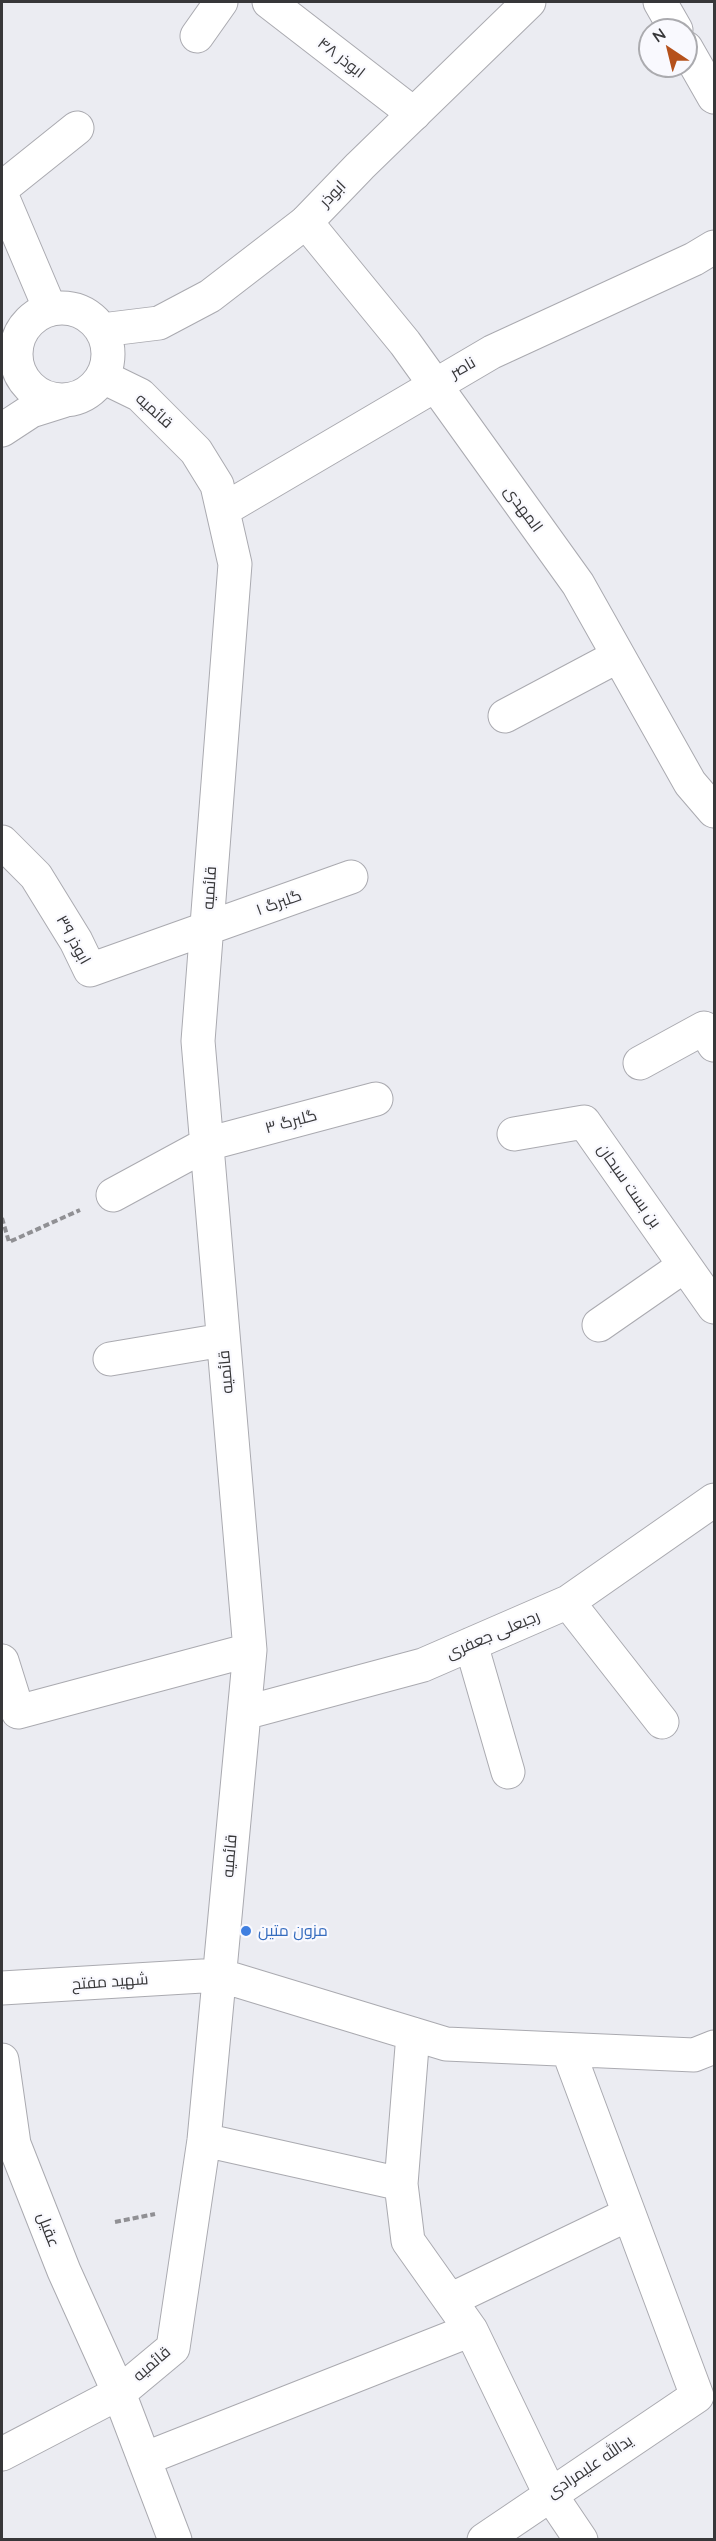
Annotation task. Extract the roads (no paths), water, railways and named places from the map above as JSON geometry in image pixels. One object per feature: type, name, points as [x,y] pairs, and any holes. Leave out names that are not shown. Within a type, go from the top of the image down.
[{"type":"street","points":[[197,36],[221,2]]},
{"type":"street","name":"ابوذر ۴۸","points":[[269,2],[414,114]]},
{"type":"street","name":"ابوذر","points":[[102,330],[159,323],[210,296],[306,222],[530,2]]},
{"type":"street","points":[[660,2],[669,18]]},
{"type":"street","points":[[698,69],[714,97]]},
{"type":"street","points":[[2,188],[77,128]]},
{"type":"street","points":[[2,196],[37,318]]},
{"type":"street","name":"المهدی","points":[[306,222],[405,343],[578,585],[690,783],[712,803]]},
{"type":"street","name":"ناصر","points":[[223,510],[492,352],[694,259],[714,247]]},
{"type":"street","points":[[2,355],[37,318],[65,308],[80,311],[94,319],[109,346],[108,362],[103,377],[87,393],[31,411],[2,430]]},
{"type":"street","points":[[37,318],[18,340],[15,355],[18,370],[37,394],[51,399],[66,400]]},
{"type":"street","name":"قائمیه","points":[[2,2454],[118,2393],[173,2348],[204,2140],[250,1650],[198,1041],[235,564],[217,485],[196,451],[140,395],[103,377]]},
{"type":"street","points":[[505,716],[618,656]]},
{"type":"street","name":"ابوذر ۳۹","points":[[2,842],[36,876],[76,942],[90,970],[207,929]]},
{"type":"street","name":"گلبرگ ۱","points":[[207,929],[351,877]]},
{"type":"street","points":[[640,1063],[704,1028],[714,1045]]},
{"type":"street","name":"گلبرگ ۳","points":[[113,1195],[207,1144],[376,1099]]},
{"type":"street","name":"بن بست سبحان","points":[[514,1134],[584,1122],[714,1307]]},
{"type":"street","points":[[599,1325],[684,1266]]},
{"type":"street","points":[[110,1359],[224,1341]]},
{"type":"street","name":"رجبعلی جعفری","points":[[244,1713],[423,1665],[568,1602],[714,1500]]},
{"type":"street","points":[[568,1602],[662,1722]]},
{"type":"street","points":[[471,1644],[508,1772]]},
{"type":"street","points":[[2,1661],[18,1712],[250,1650]]},
{"type":"street","points":[[219,1975],[446,2044],[694,2055],[714,2047]]},
{"type":"street","name":"شهید مفتح","points":[[2,1988],[219,1975]]},
{"type":"street","points":[[413,2034],[401,2184],[408,2241],[471,2330],[550,2494],[581,2540]]},
{"type":"street","points":[[450,2300],[630,2214],[568,2050]]},
{"type":"street","name":"عقیل","points":[[2,2060],[14,2144],[64,2271],[118,2393],[175,2540]]},
{"type":"street","points":[[204,2140],[401,2184]]},
{"type":"street","name":"یدالله علیمرادی","points":[[484,2540],[697,2396],[630,2214]]},
{"type":"street","points":[[144,2459],[471,2330]]},
{"type":"place","name":"مزون متین","points":[[246,1931]]}]
